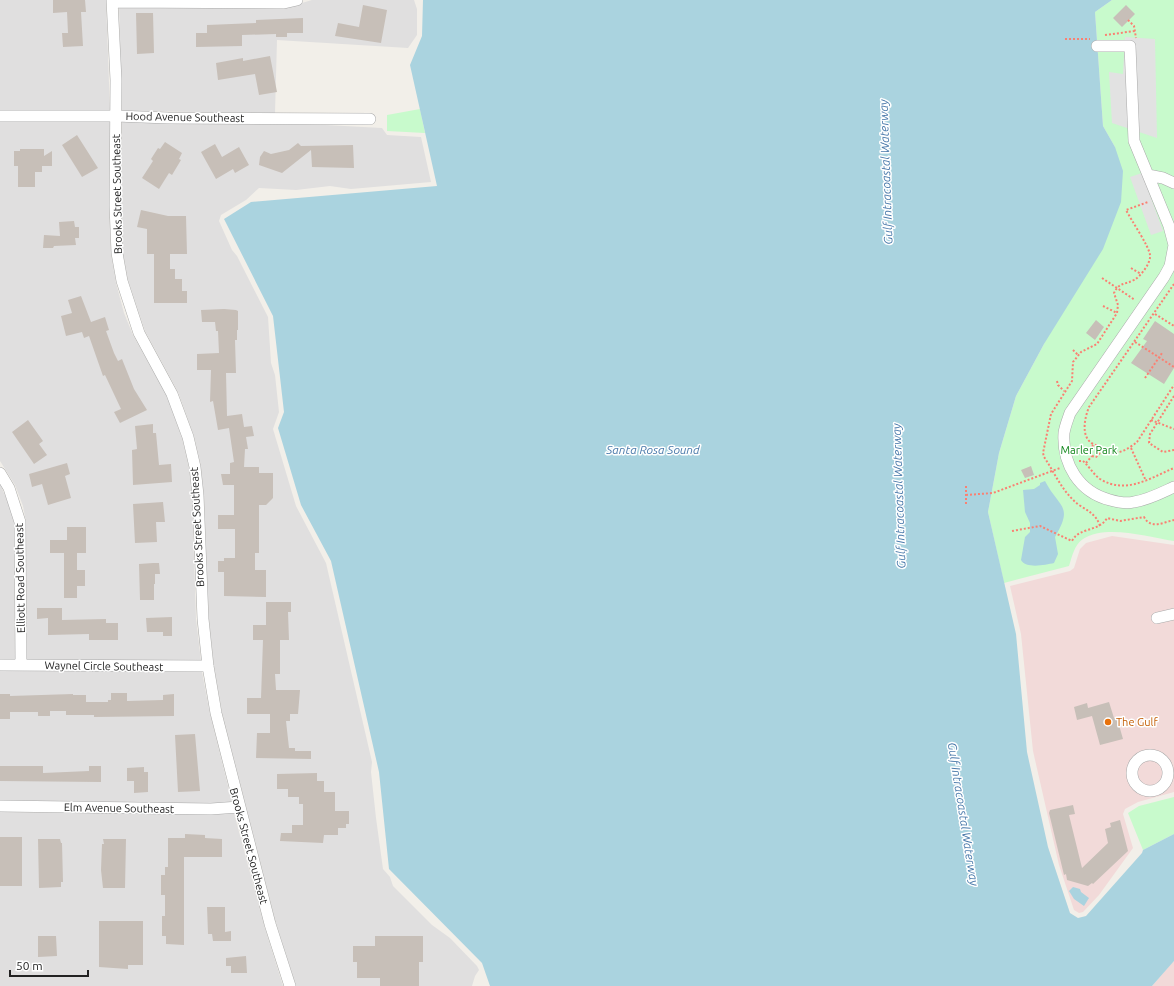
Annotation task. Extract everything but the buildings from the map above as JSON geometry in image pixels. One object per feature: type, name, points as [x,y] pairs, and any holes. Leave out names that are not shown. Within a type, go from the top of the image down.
[{"type":"street","points":[[112,1],[284,3],[297,0]]},
{"type":"street","name":"Brooks Street Southeast","points":[[112,1],[116,116],[115,206],[117,253],[122,281],[130,311],[139,334],[172,394],[185,426],[195,467],[198,495],[202,619],[216,713],[270,924],[290,986]]},
{"type":"street","points":[[1097,46],[1130,46],[1134,141],[1169,226],[1174,245],[1170,266],[1070,412],[1064,432],[1065,451],[1072,473],[1086,490],[1101,497],[1117,502],[1133,502],[1157,495],[1174,487]]},
{"type":"street","name":"Hood Avenue Southeast","points":[[0,116],[370,119]]},
{"type":"street","points":[[1148,175],[1163,178],[1174,183]]},
{"type":"street","name":"Elliott Road Southeast","points":[[0,473],[9,488],[20,522],[21,665]]},
{"type":"street","points":[[1157,618],[1174,614]]},
{"type":"street","name":"Waynel Circle Southeast","points":[[0,665],[208,666]]},
{"type":"street","name":"Elm Avenue Southeast","points":[[0,806],[211,809],[239,807]]},
{"type":"path","points":[[1128,20],[1134,26],[1136,38]]},
{"type":"path","points":[[1100,526],[1092,513],[1068,495],[1058,482],[1044,457],[1051,414],[1064,391],[1070,386],[1073,362],[1078,355],[1097,344],[1117,313],[1118,305],[1114,293],[1116,288],[1121,284],[1135,280],[1150,261],[1150,253],[1126,210],[1158,198]]},
{"type":"path","points":[[1131,268],[1141,274]]},
{"type":"path","points":[[1174,284],[1086,414],[1084,428],[1086,435],[1093,445],[1098,446],[1102,451],[1117,453],[1130,448],[1137,442],[1174,386]]},
{"type":"path","points":[[1103,306],[1117,313]]},
{"type":"path","points":[[1135,342],[1174,368]]},
{"type":"path","points":[[1073,350],[1078,355]]},
{"type":"path","points":[[1145,378],[1162,353]]},
{"type":"path","points":[[1057,381],[1058,385],[1064,391]]},
{"type":"path","points":[[1174,396],[1150,434],[1149,443],[1163,452],[1174,450]]},
{"type":"path","points":[[1151,420],[1174,429]]},
{"type":"path","points":[[1092,456],[1090,452],[1093,445]]},
{"type":"path","points":[[1130,448],[1146,481]]},
{"type":"path","points":[[1086,463],[1092,456],[1099,456],[1102,451]]},
{"type":"path","points":[[966,486],[966,504]]},
{"type":"path","points":[[966,495],[993,493],[1002,490]]},
{"type":"path","points":[[1012,531],[1040,526],[1072,541],[1080,533],[1100,526],[1106,518],[1120,520],[1144,517],[1146,521],[1153,524],[1174,520]]},
{"type":"shaded area","points":[[0,0],[106,0],[110,111],[0,111]]},
{"type":"shaded area","points":[[312,0],[414,0],[417,9],[417,35],[408,48],[277,40],[275,113],[122,111],[119,7],[285,8]]},
{"type":"shaded area","points":[[1125,37],[1155,39],[1157,138],[1112,123],[1109,72],[1123,74]]},
{"type":"shaded area","points":[[110,121],[109,206],[111,254],[116,283],[124,313],[133,335],[167,396],[182,438],[189,468],[192,496],[196,619],[201,661],[27,660],[26,522],[23,506],[15,485],[0,461],[0,122]]},
{"type":"shaded area","points":[[122,121],[307,124],[382,128],[387,135],[421,137],[431,182],[351,189],[330,186],[296,190],[259,188],[246,200],[221,215],[219,221],[232,250],[237,256],[268,317],[271,363],[275,375],[279,412],[273,429],[296,506],[326,563],[372,762],[371,772],[383,869],[390,877],[393,886],[432,925],[450,938],[477,966],[479,970],[475,976],[472,986],[296,986],[276,923],[222,712],[214,666],[209,619],[204,495],[201,466],[194,436],[178,392],[145,331],[128,280],[123,253],[121,206]]},
{"type":"shaded area","points":[[1142,173],[1163,231],[1151,235],[1130,177]]},
{"type":"shaded area","points":[[0,484],[11,509],[14,522],[15,659],[0,659]]},
{"type":"shaded area","points":[[1112,536],[1174,545],[1174,792],[1138,802],[1125,809],[1123,814],[1133,848],[1099,895],[1083,912],[1079,913],[1074,910],[1059,865],[1033,751],[1021,634],[1010,586],[1070,571],[1074,568],[1080,549],[1086,543]]},
{"type":"shaded area","points":[[0,670],[202,672],[210,714],[232,802],[211,804],[0,801]]},
{"type":"shaded area","points":[[0,812],[234,813],[264,925],[283,986],[0,986]]},
{"type":"shaded area","points":[[1174,961],[1174,986],[1152,986],[1171,964]]},
{"type":"green space","name":"Marler Park","points":[[1112,0],[1174,0],[1174,541],[1127,533],[1103,532],[1083,539],[1077,544],[1069,566],[1004,583],[988,512],[999,453],[1016,396],[1044,344],[1115,147],[1103,126],[1095,12]]},
{"type":"green space","points":[[420,109],[425,133],[387,131],[387,115]]},
{"type":"green space","points":[[1174,797],[1174,834],[1143,850],[1128,813],[1139,806]]},
{"type":"water","name":"Santa Rosa Sound","points":[[423,0],[1112,0],[1095,12],[1103,126],[1115,147],[1123,171],[1121,202],[1103,249],[1044,344],[1016,396],[999,453],[988,512],[1016,634],[1027,752],[1048,847],[1070,913],[1078,918],[1086,916],[1142,853],[1143,850],[1174,834],[1174,961],[1152,986],[490,986],[482,963],[389,869],[379,772],[331,561],[301,505],[278,428],[284,412],[273,316],[224,219],[251,202],[437,186],[410,65],[422,36]]},
{"type":"water","points":[[1045,481],[1064,512],[1061,527],[1055,537],[1058,554],[1054,563],[1027,565],[1021,560],[1025,537],[1030,532],[1030,523],[1025,512],[1023,490],[1034,489],[1040,485],[1040,483]]},
{"type":"water","points":[[1073,887],[1080,889],[1081,892],[1089,898],[1084,906],[1074,899],[1069,891]]},
{"type":"place","name":"The Gulf","points":[[1108,722]]},
{"type":"water label","name":"Gulf Intracoastal Waterway","points":[[886,172]]},
{"type":"water label","name":"Gulf Intracoastal Waterway","points":[[899,496]]},
{"type":"water label","name":"Gulf Intracoastal Waterway","points":[[963,814]]}]
